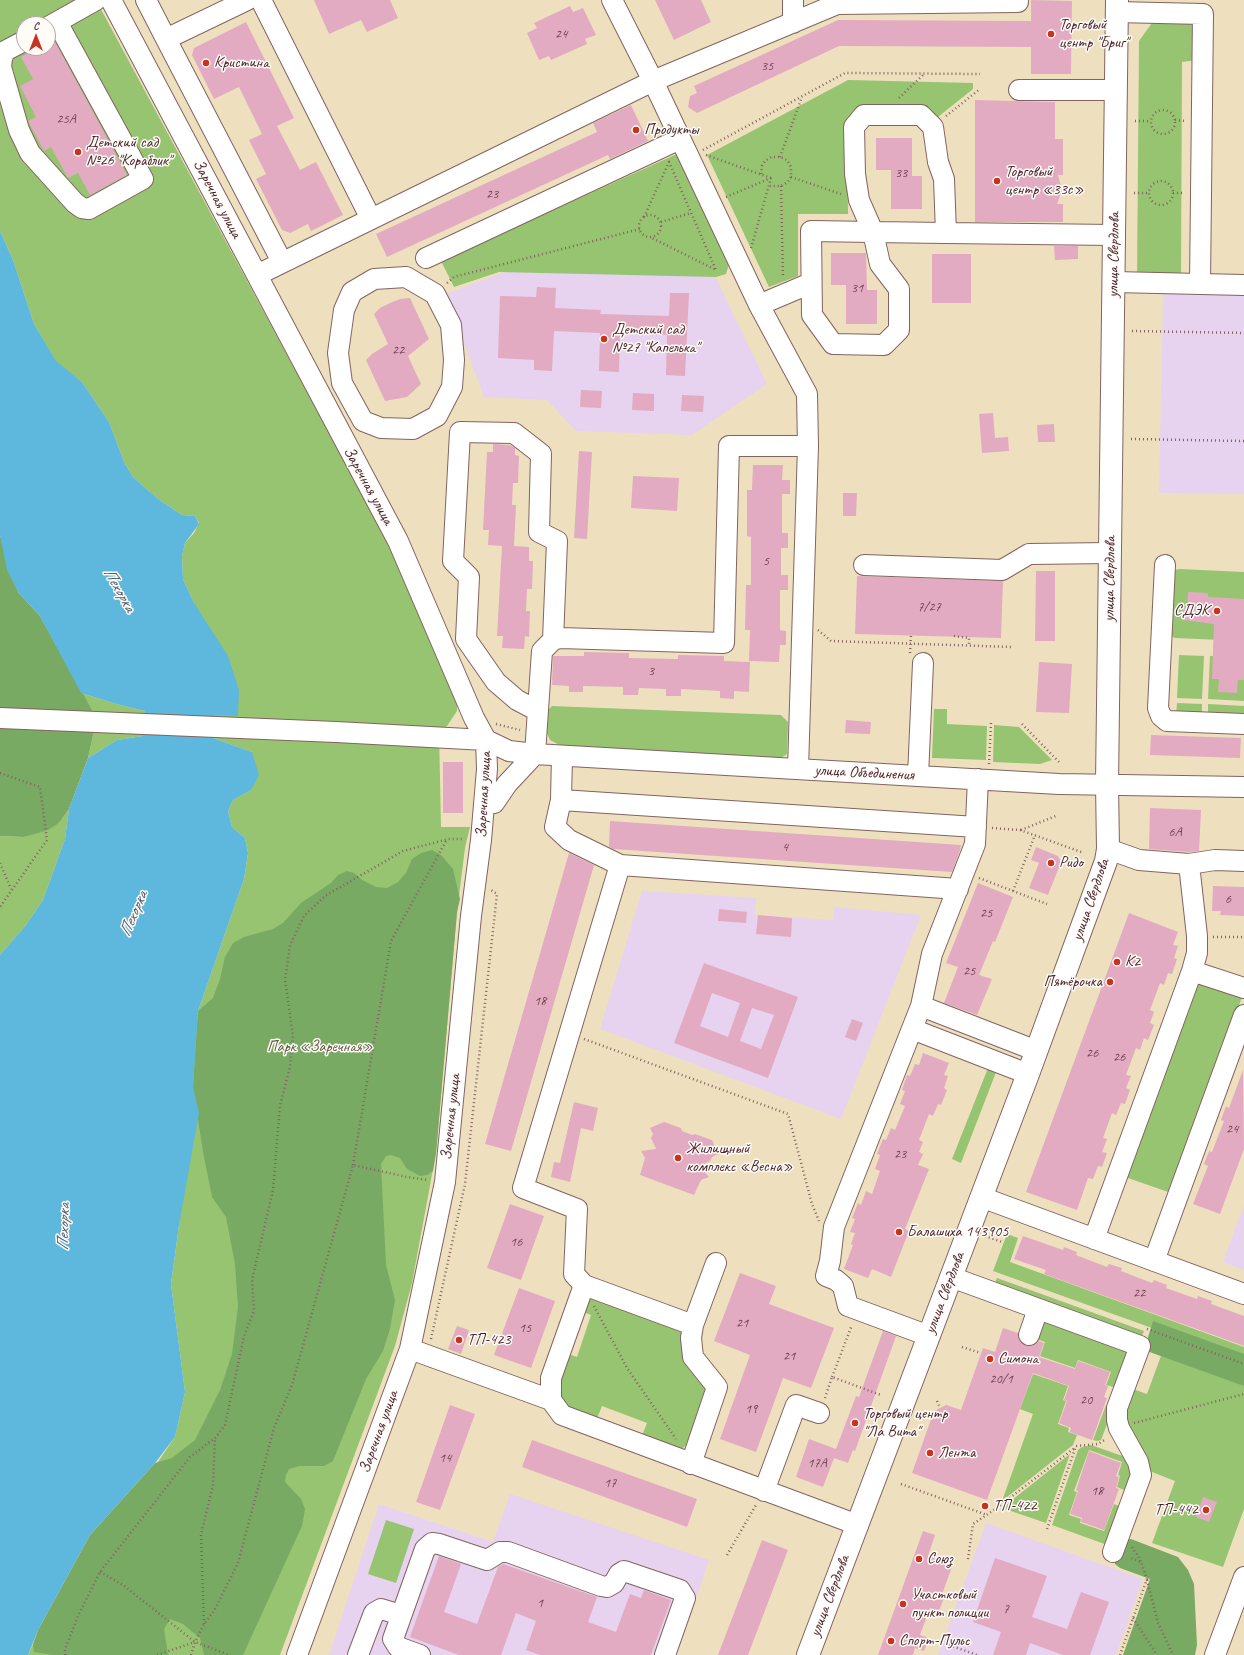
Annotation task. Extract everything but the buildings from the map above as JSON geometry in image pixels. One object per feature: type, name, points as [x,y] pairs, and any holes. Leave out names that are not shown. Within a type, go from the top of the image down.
[{"type":"main road","name":"улица Свердлова","points":[[808,1655],[1037,1051],[1106,861],[1108,849],[1107,784],[1117,6]]},
{"type":"street","points":[[56,22],[96,0]]},
{"type":"street","name":"Заречная улица","points":[[111,0],[398,541],[474,718],[490,732],[486,769],[482,840],[471,916],[444,1182],[410,1349],[298,1655]]},
{"type":"street","points":[[146,0],[282,262]]},
{"type":"street","points":[[166,39],[247,0]]},
{"type":"street","points":[[261,0],[371,219]]},
{"type":"street","points":[[612,0],[653,81],[759,305],[807,394],[808,446],[798,769]]},
{"type":"street","points":[[793,0],[793,23]]},
{"type":"street","points":[[257,275],[653,81],[837,4],[890,1],[1013,2]]},
{"type":"street","points":[[1117,6],[1203,14],[1200,284]]},
{"type":"street","points":[[16,45],[6,51],[2,58],[1,67],[19,130],[30,153],[75,203],[82,208],[89,209],[143,179],[56,31]]},
{"type":"street","points":[[1019,90],[1116,90]]},
{"type":"street","points":[[946,233],[944,179],[938,162],[933,126],[921,115],[864,115],[854,127],[855,174],[859,200],[873,232],[880,264],[899,289],[900,330],[884,345],[833,344],[812,315],[811,231],[873,232],[946,233],[1114,235]]},
{"type":"street","points":[[426,258],[680,139]]},
{"type":"street","points":[[406,277],[435,294],[451,325],[454,360],[452,387],[437,416],[413,429],[381,428],[363,421],[342,383],[338,353],[344,310],[352,292],[374,279],[406,277]]},
{"type":"street","points":[[1114,282],[1244,285]]},
{"type":"street","points":[[759,305],[811,283]]},
{"type":"street","points":[[340,433],[363,421]]},
{"type":"street","points":[[538,711],[517,700],[496,682],[466,639],[469,577],[453,562],[460,432],[514,433],[541,454],[538,532],[557,541],[553,640]]},
{"type":"street","points":[[494,803],[507,784],[535,754],[542,651],[553,640],[560,638],[724,643],[729,446],[808,446]]},
{"type":"street","points":[[864,565],[1002,570],[1029,554],[1110,553]]},
{"type":"street","points":[[1165,565],[1158,708],[1161,716],[1168,721],[1244,724]]},
{"type":"street","points":[[918,776],[923,663]]},
{"type":"street","points":[[0,718],[336,732],[490,732]]},
{"type":"street","name":"улица Объединения","points":[[490,732],[509,751],[562,756],[918,776],[984,772],[1059,784],[1244,787]]},
{"type":"street","points":[[562,756],[561,800],[555,827],[569,840],[620,865],[961,880]]},
{"type":"street","points":[[929,1336],[848,1306],[843,1286],[836,1280],[826,1276],[830,1261],[832,1235],[921,1006],[932,954],[975,844],[984,772]]},
{"type":"street","points":[[561,800],[976,827]]},
{"type":"street","points":[[1108,849],[1139,860],[1190,864],[1215,860],[1244,861]]},
{"type":"street","points":[[1094,1239],[1197,953],[1197,936],[1190,864]]},
{"type":"street","points":[[620,865],[523,1188],[577,1210],[574,1274],[584,1285],[693,1325]]},
{"type":"street","points":[[1192,970],[1244,988]]},
{"type":"street","points":[[921,1006],[1037,1051]]},
{"type":"street","points":[[1154,1261],[1244,1015]]},
{"type":"street","points":[[912,1029],[1028,1074]]},
{"type":"street","points":[[981,1198],[1244,1294]]},
{"type":"street","points":[[690,1464],[717,1387],[693,1357],[693,1325],[716,1263]]},
{"type":"street","points":[[951,1278],[1140,1346],[1117,1408],[1119,1428],[1138,1462],[1141,1475],[1113,1552]]},
{"type":"street","points":[[551,1400],[551,1378],[584,1285]]},
{"type":"street","points":[[1029,1335],[1038,1310]]},
{"type":"street","points":[[410,1349],[551,1400],[562,1415],[690,1464],[858,1525]]},
{"type":"street","points":[[764,1491],[796,1405],[819,1413]]},
{"type":"street","points":[[420,1655],[398,1647],[393,1642],[401,1614],[425,1549],[429,1544],[439,1544],[487,1560],[500,1552],[508,1552],[601,1586],[614,1584],[619,1574],[624,1571],[680,1590],[683,1592],[685,1598],[665,1655]]},
{"type":"street","points":[[1215,1655],[1244,1577]]},
{"type":"street","points":[[358,1655],[374,1613],[381,1609],[401,1614]]},
{"type":"path","points":[[771,178],[699,152],[846,73],[980,74]]},
{"type":"path","points":[[882,115],[924,73]]},
{"type":"path","points":[[933,126],[980,89]]},
{"type":"path","points":[[780,157],[802,96]]},
{"type":"path","points":[[1165,110],[1172,114],[1175,125],[1170,131],[1163,134],[1153,128],[1152,121],[1154,114],[1165,110]]},
{"type":"path","points":[[1135,121],[1152,121]]},
{"type":"path","points":[[761,174],[762,166],[765,161],[771,157],[780,157],[786,160],[791,167],[791,177],[788,182],[781,186],[770,186]]},
{"type":"path","points":[[670,162],[716,270],[643,234],[640,229],[640,222],[644,217],[670,162]]},
{"type":"path","points":[[791,177],[859,200]]},
{"type":"path","points":[[751,249],[770,186],[771,178]]},
{"type":"path","points":[[722,199],[771,178]]},
{"type":"path","points":[[1161,181],[1171,186],[1173,193],[1168,203],[1161,205],[1153,202],[1149,193],[1153,184],[1161,181]]},
{"type":"path","points":[[781,186],[784,279]]},
{"type":"path","points":[[1134,193],[1149,193]]},
{"type":"path","points":[[661,222],[691,213]]},
{"type":"path","points":[[644,217],[650,214],[656,216],[661,222],[661,229],[657,234],[650,237]]},
{"type":"path","points":[[435,294],[454,277],[640,229]]},
{"type":"path","points":[[1132,331],[1244,333]]},
{"type":"path","points":[[1131,439],[1244,441]]},
{"type":"path","points":[[803,617],[831,641],[1012,647]]},
{"type":"path","points":[[911,635],[911,643]]},
{"type":"path","points":[[954,636],[969,638],[969,645]]},
{"type":"path","points":[[984,772],[991,723]]},
{"type":"path","points":[[1022,724],[1059,762]]},
{"type":"path","points":[[490,732],[537,735]]},
{"type":"path","points":[[0,773],[40,787],[47,840],[0,907]]},
{"type":"path","points":[[1020,830],[1058,815]]},
{"type":"path","points":[[976,827],[1020,830],[1084,853]]},
{"type":"path","points":[[1013,891],[1035,835]]},
{"type":"path","points":[[191,1655],[195,1642],[204,1624],[214,1612],[238,1563],[274,1428],[292,1385],[353,1165],[391,941],[448,838]]},
{"type":"path","points":[[65,1655],[65,1649],[78,1616],[100,1572],[190,1457],[215,1438],[225,1425],[244,1336],[254,1311],[252,1280],[273,1190],[280,1106],[290,1067],[293,1036],[285,980],[290,945],[304,916],[326,896],[403,850],[448,838],[458,839]]},
{"type":"path","points":[[0,863],[12,890]]},
{"type":"path","points":[[961,880],[1013,891],[1047,904]]},
{"type":"path","points":[[1197,936],[1244,937]]},
{"type":"path","points":[[570,1034],[788,1114],[812,1204],[821,1226],[832,1235]]},
{"type":"path","points":[[353,1165],[406,1177],[444,1182]]},
{"type":"path","points":[[982,1243],[987,1229]]},
{"type":"path","points":[[984,1236],[1002,1242]]},
{"type":"path","points":[[584,1285],[627,1368],[671,1434],[683,1448],[690,1464]]},
{"type":"path","points":[[819,1413],[858,1310]]},
{"type":"path","points":[[962,1347],[981,1353]]},
{"type":"path","points":[[832,1377],[881,1395]]},
{"type":"path","points":[[968,1559],[973,1524],[987,1515],[1076,1446],[1098,1444],[1119,1428],[1244,1394]]},
{"type":"path","points":[[937,1401],[940,1408]]},
{"type":"path","points":[[204,1624],[201,1535],[213,1485],[215,1438]]},
{"type":"path","points":[[1047,1529],[1076,1446]]},
{"type":"path","points":[[901,1484],[987,1515]]},
{"type":"path","points":[[727,1555],[764,1491]]},
{"type":"path","points":[[1113,1552],[1141,1562],[1147,1579],[1158,1623],[1173,1655]]},
{"type":"path","points":[[100,1572],[123,1585],[195,1642],[229,1655]]},
{"type":"path","points":[[1120,1655],[1147,1579]]},
{"type":"path","points":[[1133,1618],[1157,1655]]},
{"type":"path","points":[[938,1641],[977,1655]]},
{"type":"path","points":[[157,1655],[195,1642]]},
{"type":"shaded area","name":"Детский сад №27 \"Капелька\"","points":[[518,267],[713,272],[767,384],[692,435],[576,431],[547,400],[484,397],[446,294]]},
{"type":"shaded area","points":[[1163,291],[1244,292],[1244,494],[1159,493]]},
{"type":"shaded area","points":[[642,891],[756,898],[755,915],[833,920],[834,907],[921,915],[841,1119],[600,1029]]},
{"type":"shaded area","points":[[1244,1205],[1244,1270],[1223,1262]]},
{"type":"shaded area","points":[[510,1494],[709,1560],[677,1655],[329,1655],[379,1504],[493,1542]]},
{"type":"shaded area","points":[[986,1523],[1143,1579],[1116,1655],[938,1655]]},
{"type":"green space","points":[[0,0],[96,0],[388,543],[457,703],[457,711],[447,726],[439,730],[441,827],[470,827],[465,848],[457,912],[436,1153],[412,1283],[395,1346],[280,1655],[28,1655],[33,1644],[175,1437],[185,1392],[171,1284],[179,1225],[198,1011],[244,879],[248,853],[245,838],[232,827],[228,811],[233,800],[251,790],[252,752],[213,738],[214,715],[194,603],[183,579],[182,556],[185,543],[194,533],[199,523],[195,516],[182,515],[158,499],[133,477],[124,462],[109,422],[82,382],[56,362],[34,324],[13,260],[0,231]]},
{"type":"green space","points":[[1189,19],[1196,26],[1197,60],[1182,62],[1181,279],[1137,278],[1139,41],[1154,20]]},
{"type":"green space","points":[[848,80],[973,83],[973,89],[933,121],[847,122],[848,214],[798,214],[798,276],[769,287],[707,155]]},
{"type":"green space","points":[[679,153],[730,261],[726,274],[716,277],[499,272],[454,287],[441,261]]},
{"type":"green space","points":[[0,535],[18,592],[40,616],[92,710],[94,731],[88,758],[69,809],[59,823],[48,830],[24,837],[0,836]]},
{"type":"green space","points":[[1173,570],[1244,572],[1244,641],[1175,638],[1169,635]]},
{"type":"green space","points":[[1179,655],[1204,656],[1202,699],[1177,698]]},
{"type":"green space","points":[[1210,656],[1244,658],[1244,701],[1208,699]]},
{"type":"green space","points":[[81,693],[145,711],[143,736],[117,740],[88,758],[94,731],[92,710]]},
{"type":"green space","points":[[1177,703],[1202,704],[1202,716],[1176,715]]},
{"type":"green space","points":[[1208,704],[1244,706],[1244,718],[1208,716]]},
{"type":"green space","points":[[552,706],[781,715],[788,722],[787,754],[778,760],[569,750],[550,740],[545,729],[546,712]]},
{"type":"green space","points":[[934,709],[947,709],[947,724],[987,726],[986,760],[932,758]]},
{"type":"green space","points":[[994,725],[1019,727],[1052,760],[1040,764],[993,762]]},
{"type":"green space","points":[[69,809],[65,839],[43,900],[26,925],[0,955],[0,836],[24,837],[59,823]]},
{"type":"green space","name":"Парк «Заречная»","points":[[432,850],[441,855],[453,869],[460,899],[457,912],[436,1153],[433,1171],[427,1175],[420,1176],[407,1169],[400,1158],[391,1155],[386,1156],[381,1164],[386,1265],[395,1300],[390,1329],[383,1351],[366,1379],[333,1461],[324,1466],[299,1466],[289,1469],[286,1475],[285,1482],[301,1499],[305,1509],[302,1526],[243,1655],[204,1655],[200,1638],[183,1624],[170,1619],[164,1629],[168,1655],[53,1655],[34,1652],[33,1644],[38,1630],[90,1535],[155,1463],[172,1458],[195,1440],[220,1390],[232,1354],[238,1307],[235,1264],[226,1217],[212,1197],[203,1152],[193,1087],[198,1011],[213,998],[220,979],[225,957],[233,943],[244,937],[273,929],[283,923],[301,903],[331,883],[338,875],[347,871],[354,873],[362,880],[376,887],[387,888],[398,882],[406,873],[412,859],[421,853]]},
{"type":"green space","points":[[1196,980],[1242,997],[1171,1193],[1125,1177]]},
{"type":"green space","points":[[990,1063],[998,1067],[961,1163],[952,1159]]},
{"type":"green space","points":[[1007,1234],[1018,1238],[1010,1262],[1244,1347],[1244,1361],[993,1271]]},
{"type":"green space","points":[[997,1278],[1144,1331],[1141,1338],[994,1285]]},
{"type":"green space","points":[[589,1296],[679,1324],[707,1384],[707,1393],[689,1443],[683,1448],[673,1449],[641,1438],[647,1423],[602,1406],[596,1421],[572,1413],[559,1397],[556,1380],[565,1353],[577,1357],[591,1315],[580,1311]]},
{"type":"green space","points":[[1153,1321],[1244,1354],[1244,1386],[1144,1350]]},
{"type":"green space","points":[[1047,1322],[1125,1349],[1128,1353],[1117,1388],[1106,1385],[1111,1372],[1078,1360],[1075,1368],[1040,1356],[1045,1342],[1036,1339],[1042,1324]]},
{"type":"green space","points":[[1165,1345],[1244,1374],[1244,1509],[1223,1567],[1152,1543],[1175,1481],[1147,1470],[1123,1420],[1130,1388],[1147,1394]]},
{"type":"green space","points":[[1033,1374],[1068,1386],[1063,1400],[1066,1401],[1058,1424],[1069,1428],[1068,1432],[1077,1435],[1073,1445],[1002,1501],[1033,1414],[1020,1409]]},
{"type":"green space","points":[[1106,1405],[1110,1407],[1112,1411],[1101,1440],[1093,1440]]},
{"type":"green space","points":[[1091,1445],[1131,1459],[1135,1465],[1129,1492],[1117,1487],[1120,1476],[1118,1475],[1122,1462],[1089,1450],[1074,1491],[1077,1492],[1069,1515],[1081,1519],[1080,1523],[1104,1531],[1114,1504],[1124,1508],[1110,1546],[1052,1525],[1078,1450],[1082,1447]]},
{"type":"green space","points":[[1070,1454],[1046,1523],[1002,1508]]},
{"type":"green space","points":[[386,1520],[414,1529],[396,1583],[368,1574]]},
{"type":"green space","points":[[1131,1539],[1178,1557],[1188,1570],[1194,1584],[1197,1645],[1195,1655],[1123,1655],[1150,1579],[1120,1568],[1115,1564],[1115,1558],[1124,1540]]},
{"type":"water","name":"Пехорка","points":[[0,231],[13,260],[34,324],[56,361],[82,382],[109,422],[124,462],[133,477],[158,499],[182,515],[195,516],[199,524],[185,543],[182,556],[183,579],[194,603],[228,656],[239,690],[238,716],[214,715],[213,738],[252,752],[259,775],[251,790],[233,800],[228,811],[232,827],[245,838],[248,853],[244,879],[198,1011],[193,1087],[199,1113],[179,1225],[171,1284],[185,1392],[175,1437],[155,1463],[90,1535],[38,1630],[28,1655],[0,1655],[0,955],[26,925],[43,900],[65,839],[69,809],[88,758],[117,740],[143,736],[145,711],[81,693],[40,616],[18,592],[7,570],[0,535]]},
{"type":"place","name":"Торговый центр \"Бриг\"","points":[[1051,34]]},
{"type":"place","name":"Кристина","points":[[206,63]]},
{"type":"place","name":"Продукты","points":[[636,130]]},
{"type":"place","name":"Детский сад №26 \"Кораблик\"","points":[[78,152]]},
{"type":"place","name":"Торговый центр «33с»","points":[[997,181]]},
{"type":"place","name":"Детский сад №27 \"Капелька\"","points":[[604,339]]},
{"type":"place","name":"СДЭК","points":[[1217,611]]},
{"type":"place","name":"Ридо","points":[[1051,863]]},
{"type":"place","name":"К2","points":[[1117,962]]},
{"type":"place","name":"Пятёрочка","points":[[1110,982]]},
{"type":"place","name":"Жилищный комплекс «Весна»","points":[[678,1158]]},
{"type":"place","name":"Балашиха 143905","points":[[899,1232]]},
{"type":"place","name":"ТП-423","points":[[459,1340]]},
{"type":"place","name":"Симона","points":[[990,1359]]},
{"type":"place","name":"Торговый центр \"Ла Вита\"","points":[[855,1423]]},
{"type":"place","name":"Лента","points":[[930,1453]]},
{"type":"place","name":"ТП-422","points":[[985,1506]]},
{"type":"place","name":"ТП-442","points":[[1206,1510]]},
{"type":"place","name":"Союз","points":[[919,1559]]},
{"type":"place","name":"Участковый пункт полиции","points":[[903,1604]]},
{"type":"place","name":"Спорт-Пульс","points":[[891,1641]]}]
